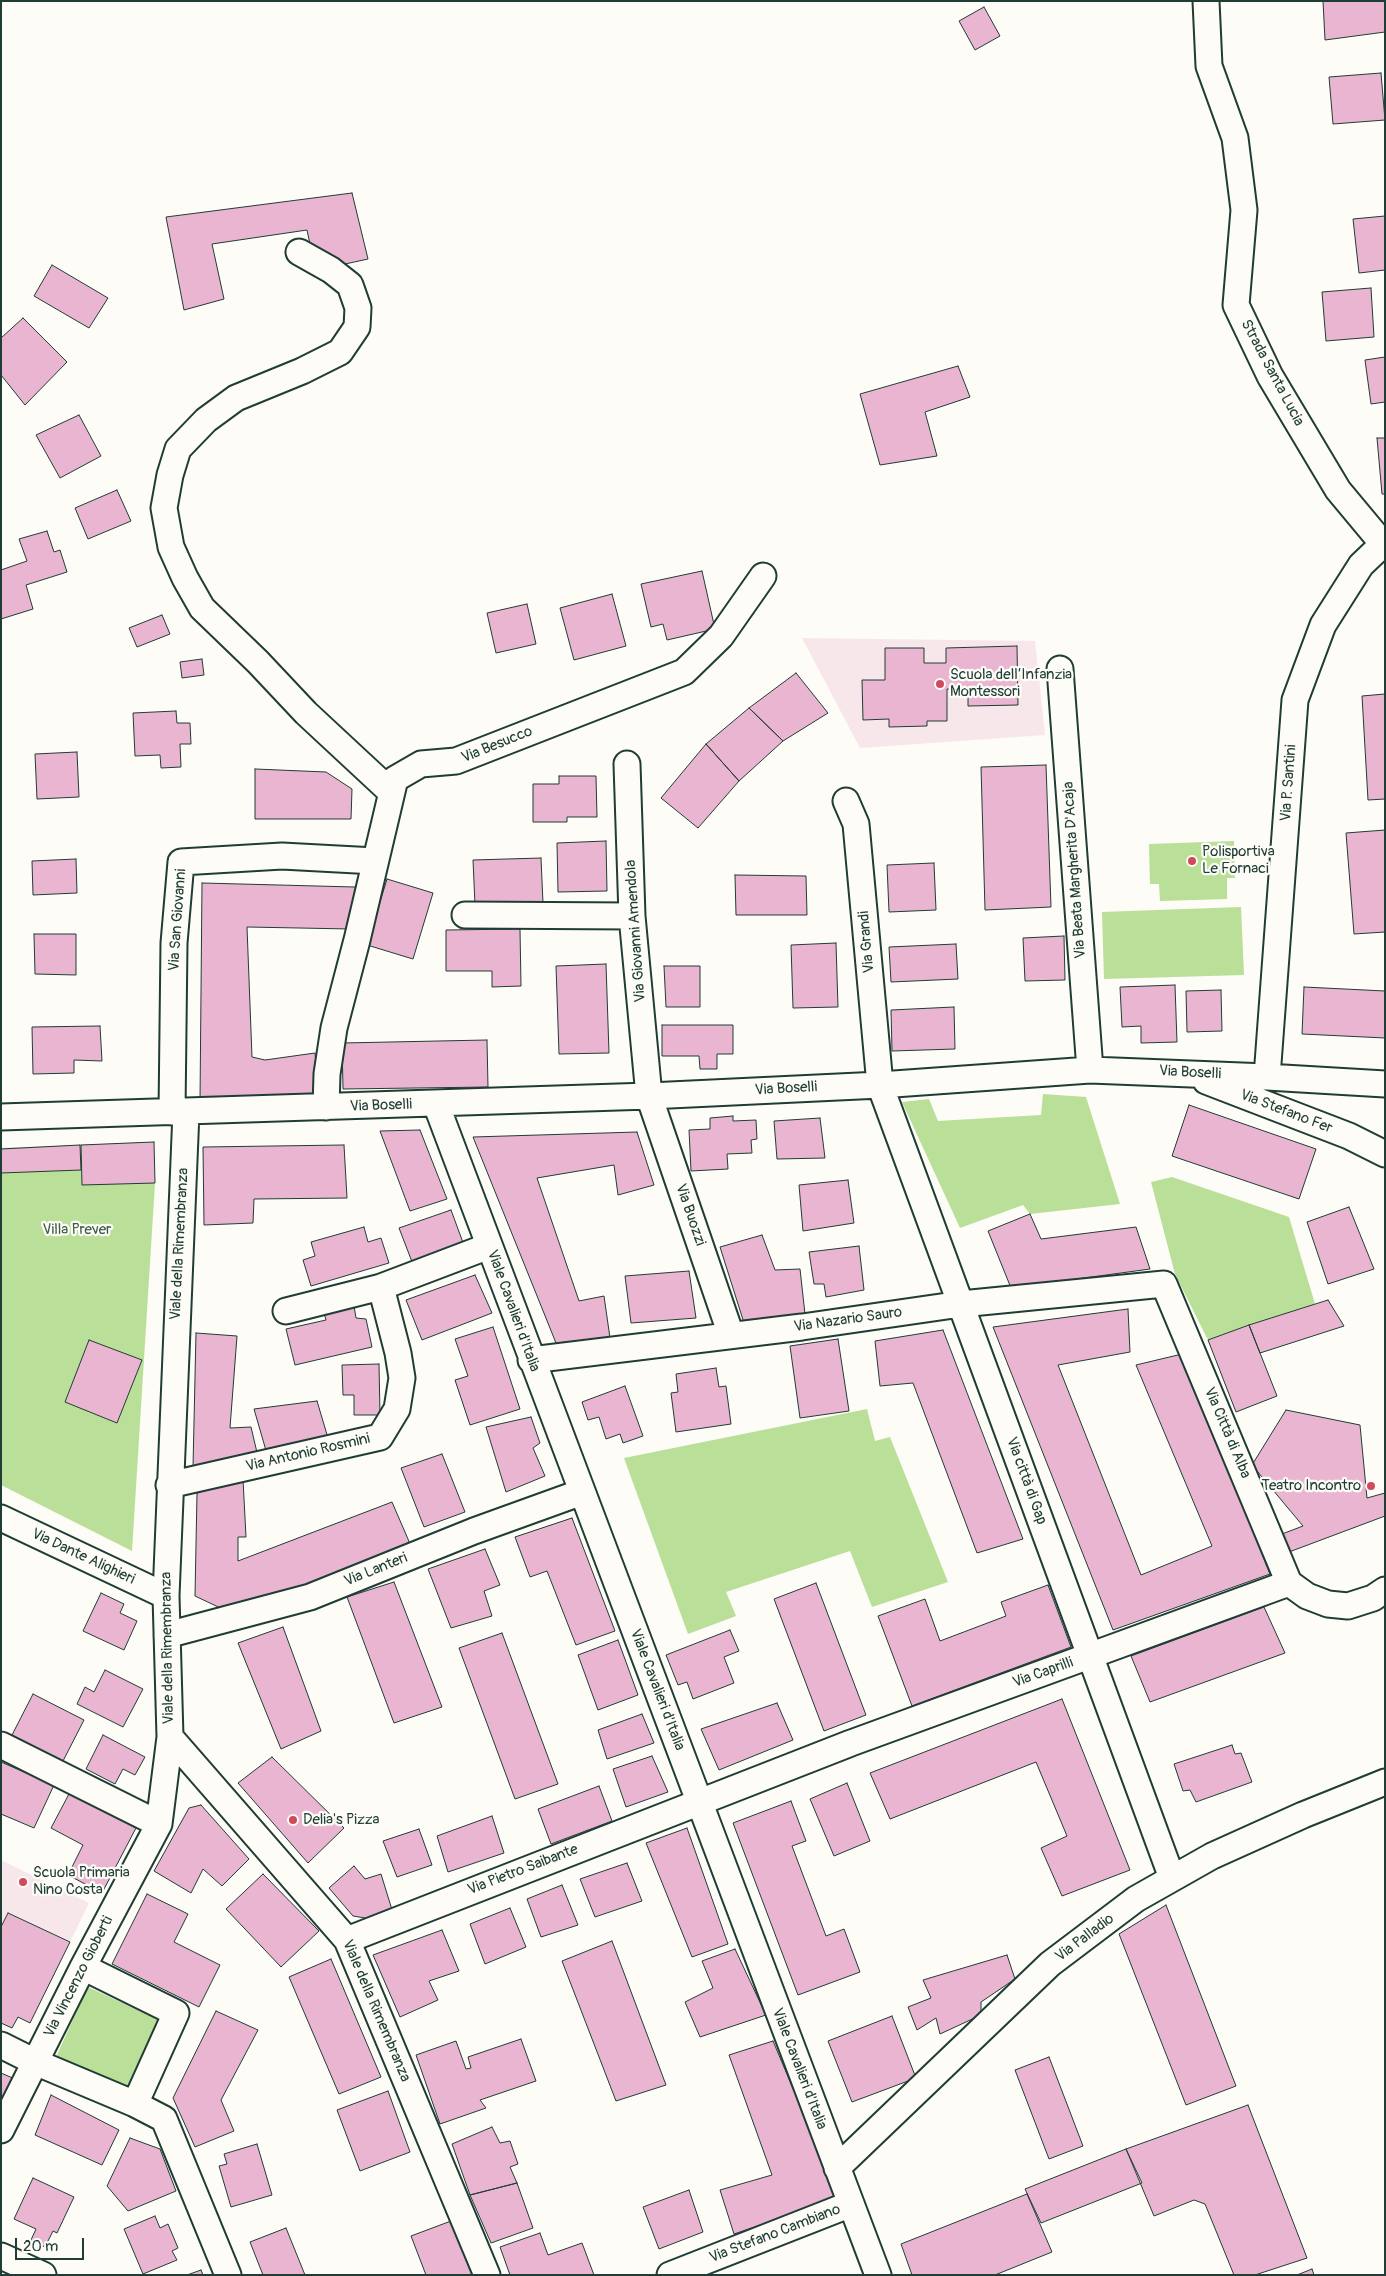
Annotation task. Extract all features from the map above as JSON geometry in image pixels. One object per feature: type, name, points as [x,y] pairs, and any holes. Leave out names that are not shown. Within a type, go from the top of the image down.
[{"type":"street","name":"Strada Santa Lucia","points":[[1206,1],[1209,66],[1236,138],[1244,210],[1236,306],[1270,376],[1338,490],[1384,544]]},
{"type":"street","points":[[299,252],[331,270],[350,284],[358,308],[357,327],[340,352],[302,371],[236,398],[206,420],[178,450],[170,475],[164,508],[171,547],[185,578],[202,608],[258,662],[306,713],[391,792]]},
{"type":"street","name":"Via P. Santini","points":[[1267,1077],[1295,700],[1323,625],[1361,565],[1384,544]]},
{"type":"street","name":"Via Besucco","points":[[326,1107],[327,1074],[334,1028],[395,779],[421,764],[456,761],[684,672],[721,636],[763,576]]},
{"type":"street","name":"Via Beata Margherita D'Acaja","points":[[1060,669],[1090,1070]]},
{"type":"street","name":"Via Giovanni Amendola","points":[[627,764],[632,916],[649,1096]]},
{"type":"street","name":"Via Grandi","points":[[846,801],[856,824],[880,1085]]},
{"type":"street","name":"Via San Giovanni","points":[[179,1112],[174,943],[181,862],[282,856],[375,861]]},
{"type":"street","points":[[465,915],[632,916]]},
{"type":"street","name":"Via Boselli","points":[[179,1112],[649,1096],[880,1085],[1090,1070],[1185,1073],[1385,1084]]},
{"type":"street","name":"Via Stefano Fer","points":[[1185,1073],[1341,1133],[1385,1154]]},
{"type":"street","name":"Via città di Gap","points":[[880,1085],[1172,1878]]},
{"type":"street","name":"Via Buozzi","points":[[649,1096],[731,1335]]},
{"type":"street","name":"Viale Cavalieri d'Italia","points":[[436,1104],[531,1360],[878,2275]]},
{"type":"street","points":[[1,1117],[179,1112]]},
{"type":"street","name":"Viale della Rimembranza","points":[[179,1112],[166,1596],[170,1736],[347,1940],[487,2275]]},
{"type":"street","points":[[286,1311],[381,1287],[489,1246]]},
{"type":"street","name":"Via Nazario Sauro","points":[[531,1360],[802,1328],[961,1304],[1164,1284]]},
{"type":"street","name":"Via Città di Alba","points":[[1164,1284],[1289,1583]]},
{"type":"street","name":"Via Antonio Rosmini","points":[[169,1485],[380,1437],[398,1409],[402,1378],[398,1353],[381,1287]]},
{"type":"street","name":"Via Lanteri","points":[[166,1635],[310,1597],[474,1531],[582,1492]]},
{"type":"street","name":"Via Dante Alighieri","points":[[1,1518],[166,1596]]},
{"type":"street","points":[[1289,1583],[1307,1596],[1328,1604],[1348,1606],[1373,1598],[1385,1590]]},
{"type":"street","name":"Via Caprilli","points":[[699,1801],[851,1743],[1289,1583]]},
{"type":"street","name":"Via Vincenzo Gioberti","points":[[1,2130],[83,1967],[160,1824],[170,1736]]},
{"type":"street","points":[[1,1745],[160,1824]]},
{"type":"street","name":"Via Palladio","points":[[837,2168],[1050,1964],[1136,1899],[1212,1856],[1385,1782]]},
{"type":"street","name":"Via Pietro Saibante","points":[[347,1940],[699,1801]]},
{"type":"street","points":[[83,1967],[176,2014],[135,2104]]},
{"type":"street","points":[[1,2045],[35,2062],[135,2104],[164,2119],[228,2275]]},
{"type":"street","name":"Via Stefano Cambiano","points":[[670,2275],[851,2204]]},
{"type":"street","points":[[1,2256],[43,2275]]},
{"type":"shaded area","points":[[802,638],[1035,641],[1045,735],[860,748]]},
{"type":"shaded area","name":"Scuola Primaria Nino Costa","points":[[1,1860],[89,1903],[70,1942],[9,1913],[1,1927]]},
{"type":"green space","name":"Polisportiva Le Fornaci","points":[[1234,841],[1235,878],[1227,878],[1227,899],[1160,901],[1159,884],[1150,884],[1149,844]]},
{"type":"green space","points":[[1241,907],[1244,975],[1104,979],[1102,912]]},
{"type":"green space","points":[[1043,1094],[1086,1097],[1120,1204],[1030,1214],[1023,1205],[960,1228],[902,1102],[929,1099],[938,1121],[1041,1115]]},
{"type":"green space","name":"Villa Prever","points":[[154,1142],[155,1183],[132,1551],[1,1485],[1,1148]]},
{"type":"green space","points":[[1172,1177],[1289,1217],[1315,1304],[1208,1340],[1175,1274],[1151,1182]]},
{"type":"green space","points":[[867,1409],[875,1441],[890,1437],[948,1582],[872,1607],[850,1551],[726,1592],[736,1616],[688,1634],[624,1458]]},
{"type":"green space","points":[[88,1987],[166,2023],[133,2095],[55,2059]]},
{"type":"building","points":[[1323,1],[1385,1],[1385,32],[1325,40]]},
{"type":"building","points":[[984,7],[1000,36],[975,50],[959,21]]},
{"type":"building","points":[[1381,73],[1385,120],[1333,124],[1329,77]]},
{"type":"building","points":[[352,193],[368,259],[336,266],[312,254],[307,230],[212,244],[224,299],[184,310],[166,217]]},
{"type":"building","points":[[1385,216],[1385,270],[1359,273],[1353,219]]},
{"type":"building","points":[[52,265],[108,298],[89,328],[34,296]]},
{"type":"building","points":[[1371,288],[1374,337],[1326,341],[1322,292]]},
{"type":"building","points":[[23,318],[67,362],[25,405],[1,375],[1,338]]},
{"type":"building","points":[[1385,357],[1385,402],[1371,404],[1365,360]]},
{"type":"building","points":[[958,366],[970,397],[925,412],[937,456],[880,465],[860,394]]},
{"type":"building","points":[[79,415],[101,456],[60,478],[36,435]]},
{"type":"building","points":[[1377,438],[1385,438],[1385,494],[1382,494]]},
{"type":"building","points":[[117,490],[131,521],[88,539],[75,508]]},
{"type":"building","points":[[47,531],[54,552],[60,550],[67,572],[26,585],[33,609],[1,619],[1,570],[27,561],[19,539]]},
{"type":"building","points":[[702,571],[715,629],[667,640],[663,624],[651,627],[641,584]]},
{"type":"building","points":[[612,594],[626,646],[574,660],[560,608]]},
{"type":"building","points":[[527,604],[536,644],[496,653],[487,613]]},
{"type":"building","points":[[162,615],[170,634],[137,647],[129,628]]},
{"type":"building","name":"Scuola dell’Infanzia Montessori","points":[[1017,646],[1018,705],[968,706],[968,689],[947,689],[947,721],[927,721],[927,726],[889,727],[889,719],[863,720],[862,680],[885,680],[885,648],[924,648],[924,663],[946,663],[946,648]]},
{"type":"building","points":[[202,659],[204,675],[182,678],[180,662]]},
{"type":"building","points":[[796,673],[828,713],[783,741],[749,708]]},
{"type":"building","points":[[1385,694],[1385,799],[1368,800],[1362,696]]},
{"type":"building","points":[[749,708],[783,741],[739,781],[706,744]]},
{"type":"building","points":[[176,711],[177,723],[190,723],[191,744],[180,744],[181,767],[161,768],[160,755],[135,756],[133,713]]},
{"type":"building","points":[[706,744],[739,781],[698,828],[661,798]]},
{"type":"building","points":[[77,752],[79,797],[37,799],[35,754]]},
{"type":"building","points":[[1046,765],[1051,907],[985,910],[981,767]]},
{"type":"building","points":[[255,769],[326,772],[352,789],[351,819],[255,819]]},
{"type":"building","points":[[559,776],[596,776],[597,817],[567,817],[567,822],[533,822],[533,784],[559,784]]},
{"type":"building","points":[[1385,830],[1385,932],[1354,934],[1346,833]]},
{"type":"building","points":[[606,841],[607,891],[558,892],[557,843]]},
{"type":"building","points":[[541,858],[543,903],[475,905],[473,860]]},
{"type":"building","points":[[76,859],[77,893],[33,895],[32,861]]},
{"type":"building","points":[[934,863],[936,910],[889,912],[887,865]]},
{"type":"building","points":[[735,875],[806,876],[807,915],[736,915]]},
{"type":"building","points":[[387,879],[433,893],[413,959],[367,945]]},
{"type":"building","points":[[202,883],[355,887],[361,908],[351,929],[247,927],[252,1057],[265,1060],[315,1053],[319,1097],[200,1101]]},
{"type":"building","points":[[520,929],[521,986],[492,987],[492,971],[446,971],[446,930]]},
{"type":"building","points":[[34,934],[76,934],[76,975],[35,974]]},
{"type":"building","points":[[1064,936],[1065,980],[1025,981],[1023,938]]},
{"type":"building","points":[[836,943],[838,1007],[793,1008],[791,945]]},
{"type":"building","points":[[956,944],[958,979],[891,982],[889,947]]},
{"type":"building","points":[[606,964],[609,1053],[559,1054],[556,966]]},
{"type":"building","points":[[664,966],[700,966],[700,1007],[666,1007]]},
{"type":"building","points":[[1175,985],[1177,1042],[1141,1043],[1141,1026],[1122,1027],[1120,987]]},
{"type":"building","points":[[1304,987],[1385,991],[1385,1038],[1302,1034]]},
{"type":"building","points":[[1221,990],[1222,1031],[1187,1032],[1186,991]]},
{"type":"building","points":[[954,1007],[955,1049],[892,1051],[891,1010]]},
{"type":"building","points":[[662,1025],[733,1025],[733,1054],[717,1054],[717,1069],[700,1069],[699,1056],[662,1056]]},
{"type":"building","points":[[100,1026],[102,1061],[74,1060],[74,1073],[33,1074],[32,1027]]},
{"type":"building","points":[[487,1040],[488,1087],[343,1089],[342,1043]]},
{"type":"building","points":[[1189,1105],[1316,1149],[1299,1199],[1172,1156]]},
{"type":"building","points":[[733,1116],[733,1121],[756,1120],[757,1139],[751,1140],[752,1153],[727,1154],[728,1169],[691,1171],[689,1130],[710,1129],[710,1118]]},
{"type":"building","points":[[820,1118],[825,1158],[777,1159],[774,1121]]},
{"type":"building","points":[[420,1130],[447,1199],[410,1211],[380,1131]]},
{"type":"building","points":[[637,1132],[654,1185],[618,1195],[614,1165],[537,1178],[579,1301],[604,1296],[610,1338],[556,1343],[473,1137]]},
{"type":"building","points":[[154,1142],[155,1183],[82,1185],[81,1145]]},
{"type":"building","points":[[80,1145],[81,1170],[1,1173],[1,1149]]},
{"type":"building","points":[[344,1145],[347,1198],[254,1199],[253,1223],[204,1225],[203,1147]]},
{"type":"building","points":[[848,1180],[854,1223],[803,1231],[799,1185]]},
{"type":"building","points":[[1349,1207],[1374,1269],[1328,1284],[1307,1222]]},
{"type":"building","points":[[451,1210],[465,1248],[414,1267],[399,1228]]},
{"type":"building","points":[[1030,1214],[1041,1239],[1136,1227],[1150,1269],[1011,1288],[988,1231]]},
{"type":"building","points":[[364,1227],[368,1242],[381,1238],[389,1263],[311,1286],[303,1260],[315,1256],[311,1242]]},
{"type":"building","points":[[762,1235],[775,1270],[800,1269],[805,1314],[744,1323],[720,1247]]},
{"type":"building","points":[[859,1246],[864,1290],[826,1297],[824,1284],[814,1284],[809,1252]]},
{"type":"building","points":[[689,1271],[696,1318],[631,1323],[625,1276]]},
{"type":"building","points":[[475,1275],[492,1313],[422,1340],[406,1300]]},
{"type":"building","points":[[1328,1300],[1344,1326],[1260,1353],[1249,1325]]},
{"type":"building","points":[[354,1306],[356,1318],[366,1319],[372,1347],[295,1365],[286,1329],[326,1320],[324,1313]]},
{"type":"building","points":[[1128,1309],[1130,1352],[1058,1365],[1141,1575],[1212,1546],[1136,1365],[1182,1354],[1270,1574],[1113,1630],[993,1327]]},
{"type":"building","points":[[1249,1325],[1277,1396],[1236,1412],[1208,1340]]},
{"type":"building","points":[[493,1327],[520,1409],[470,1425],[455,1380],[468,1376],[455,1339]]},
{"type":"building","points":[[943,1330],[1023,1539],[977,1553],[913,1383],[880,1386],[875,1341]]},
{"type":"building","points":[[196,1333],[237,1336],[230,1428],[251,1427],[259,1461],[193,1467]]},
{"type":"building","points":[[838,1339],[849,1411],[800,1418],[790,1346]]},
{"type":"building","points":[[89,1340],[142,1360],[117,1423],[65,1402]]},
{"type":"building","points":[[379,1364],[380,1415],[354,1415],[354,1395],[343,1395],[342,1365]]},
{"type":"building","points":[[716,1368],[719,1387],[726,1386],[731,1424],[676,1432],[671,1393],[678,1392],[676,1374]]},
{"type":"building","points":[[625,1386],[643,1436],[623,1443],[620,1434],[606,1439],[599,1417],[588,1420],[582,1402]]},
{"type":"building","points":[[317,1401],[331,1448],[269,1461],[254,1409]]},
{"type":"building","points":[[1286,1410],[1360,1425],[1367,1498],[1385,1493],[1385,1516],[1289,1552],[1282,1534],[1303,1526],[1252,1465]]},
{"type":"building","points":[[531,1417],[540,1443],[533,1448],[545,1476],[506,1492],[486,1427]]},
{"type":"building","points":[[442,1454],[465,1512],[424,1527],[401,1468]]},
{"type":"building","points":[[243,1479],[246,1537],[238,1537],[238,1561],[392,1502],[411,1546],[231,1613],[195,1596],[197,1493]]},
{"type":"building","points":[[572,1518],[615,1631],[576,1645],[547,1571],[530,1577],[515,1537]]},
{"type":"building","points":[[485,1549],[500,1585],[484,1591],[492,1616],[451,1628],[428,1569]]},
{"type":"building","points":[[394,1582],[442,1707],[394,1723],[347,1597]]},
{"type":"building","points":[[816,1583],[866,1715],[824,1731],[774,1599]]},
{"type":"building","points":[[1048,1585],[1071,1647],[912,1706],[878,1616],[925,1599],[940,1641],[1006,1616],[1001,1602]]},
{"type":"building","points":[[101,1593],[124,1604],[120,1613],[137,1621],[124,1650],[83,1631]]},
{"type":"building","points":[[1264,1607],[1285,1653],[1150,1702],[1131,1656]]},
{"type":"building","points":[[283,1627],[321,1731],[281,1749],[238,1643]]},
{"type":"building","points":[[730,1630],[739,1651],[724,1657],[734,1683],[693,1699],[687,1682],[678,1685],[666,1655]]},
{"type":"building","points":[[502,1633],[558,1784],[515,1799],[459,1648]]},
{"type":"building","points":[[618,1640],[638,1695],[598,1710],[578,1655]]},
{"type":"building","points":[[105,1670],[143,1689],[123,1727],[77,1704],[85,1687],[94,1692]]},
{"type":"building","points":[[33,1694],[84,1720],[63,1761],[12,1735]]},
{"type":"building","points":[[1062,1699],[1130,1870],[1062,1896],[1041,1848],[1067,1836],[1036,1762],[890,1819],[870,1773]]},
{"type":"building","points":[[777,1703],[793,1740],[719,1770],[701,1729]]},
{"type":"building","points":[[642,1714],[654,1743],[607,1759],[598,1730]]},
{"type":"building","points":[[103,1735],[145,1757],[135,1775],[123,1769],[115,1784],[86,1769]]},
{"type":"building","points":[[1232,1745],[1235,1754],[1241,1753],[1252,1782],[1196,1802],[1190,1790],[1183,1791],[1174,1764]]},
{"type":"building","points":[[652,1756],[668,1792],[626,1807],[613,1769]]},
{"type":"building","points":[[272,1757],[344,1828],[308,1863],[238,1783]]},
{"type":"building","points":[[1,1762],[54,1785],[34,1828],[1,1814]]},
{"type":"building","points":[[847,1783],[870,1841],[834,1856],[810,1799]]},
{"type":"building","points":[[599,1786],[612,1821],[551,1844],[538,1809]]},
{"type":"building","points":[[69,1794],[136,1828],[102,1893],[68,1875],[83,1845],[51,1828]]},
{"type":"building","points":[[791,1801],[806,1841],[792,1846],[826,1936],[844,1929],[860,1972],[798,1995],[733,1823]]},
{"type":"building","points":[[201,1805],[249,1859],[222,1886],[203,1869],[191,1893],[154,1871],[189,1808]]},
{"type":"building","points":[[492,1816],[504,1853],[448,1872],[437,1836]]},
{"type":"building","points":[[687,1828],[728,1944],[692,1957],[646,1843]]},
{"type":"building","points":[[419,1829],[432,1865],[397,1877],[383,1841]]},
{"type":"building","points":[[627,1863],[642,1901],[595,1917],[580,1879]]},
{"type":"building","points":[[354,1866],[365,1879],[381,1874],[393,1913],[371,1919],[353,1916],[329,1888]]},
{"type":"building","points":[[263,1874],[319,1931],[281,1967],[226,1909]]},
{"type":"building","points":[[562,1885],[578,1925],[541,1937],[527,1899]]},
{"type":"building","points":[[147,1894],[188,1914],[174,1942],[220,1965],[199,2007],[112,1964]]},
{"type":"building","points":[[1166,1905],[1236,2086],[1186,2105],[1119,1934]]},
{"type":"building","points":[[510,1908],[526,1947],[485,1964],[470,1924]]},
{"type":"building","points":[[8,1913],[70,1942],[30,2023],[18,2017],[12,2028],[1,2023],[1,1927]]},
{"type":"building","points":[[442,1930],[459,1971],[429,1981],[438,2000],[400,2017],[373,1955]]},
{"type":"building","points":[[612,1941],[666,2085],[616,2101],[562,1961]]},
{"type":"building","points":[[735,1949],[766,2015],[700,2037],[685,2002],[713,1988],[702,1961]]},
{"type":"building","points":[[1007,1955],[1015,1979],[981,2002],[981,2015],[940,2034],[936,2018],[917,2030],[908,2007],[931,1998],[923,1980]]},
{"type":"building","points":[[331,1959],[381,2077],[339,2094],[289,1977]]},
{"type":"building","points":[[216,2011],[258,2030],[221,2100],[234,2131],[195,2147],[173,2098]]},
{"type":"building","points":[[892,2016],[916,2078],[852,2102],[828,2041]]},
{"type":"building","points":[[521,2039],[536,2081],[480,2100],[486,2108],[440,2124],[416,2055],[456,2041],[466,2069],[471,2068],[468,2057]]},
{"type":"building","points":[[773,2041],[839,2198],[734,2234],[720,2190],[772,2175],[729,2055]]},
{"type":"building","points":[[1049,2057],[1083,2146],[1049,2159],[1015,2070]]},
{"type":"building","points":[[1,2073],[15,2079],[1,2103]]},
{"type":"building","points":[[388,2091],[410,2152],[360,2171],[337,2110]]},
{"type":"building","points":[[51,2095],[119,2130],[102,2165],[35,2135]]},
{"type":"building","points":[[1248,2105],[1307,2258],[1255,2275],[1234,2275],[1205,2204],[1194,2200],[1154,2216],[1126,2149]]},
{"type":"building","points":[[492,2127],[500,2143],[510,2141],[518,2164],[510,2167],[517,2183],[470,2195],[452,2144]]},
{"type":"building","points":[[130,2138],[160,2149],[176,2191],[128,2211],[107,2186]]},
{"type":"building","points":[[257,2144],[272,2195],[231,2207],[219,2166],[227,2164],[224,2154]]},
{"type":"building","points":[[1126,2149],[1142,2183],[1041,2223],[1025,2189]]},
{"type":"building","points":[[33,2178],[74,2197],[57,2233],[53,2231],[45,2247],[31,2240],[36,2229],[14,2219]]},
{"type":"building","points":[[517,2183],[533,2228],[491,2243],[470,2195]]},
{"type":"building","points":[[689,2190],[703,2232],[659,2249],[643,2207]]},
{"type":"building","points":[[1027,2194],[1052,2252],[995,2275],[912,2275],[901,2244]]},
{"type":"building","points":[[155,2216],[160,2228],[168,2224],[178,2248],[172,2251],[177,2260],[143,2274],[124,2229]]},
{"type":"building","points":[[451,2221],[472,2275],[426,2275],[411,2236]]},
{"type":"building","points":[[286,2228],[305,2275],[263,2275],[250,2242]]},
{"type":"building","points":[[540,2233],[548,2255],[582,2243],[594,2275],[510,2275],[500,2247]]},
{"type":"building","points":[[1312,2269],[1314,2275],[1297,2275]]},
{"type":"building","points":[[201,2270],[203,2275],[187,2275]]},
{"type":"place","name":"Scuola dell’Infanzia Montessori","points":[[940,684]]},
{"type":"place","name":"Polisportiva Le Fornaci","points":[[1192,861]]},
{"type":"place","name":"Teatro Incontro","points":[[1371,1486]]},
{"type":"place","name":"Delia's Pizza","points":[[293,1820]]},
{"type":"place","name":"Scuola Primaria Nino Costa","points":[[23,1882]]}]
